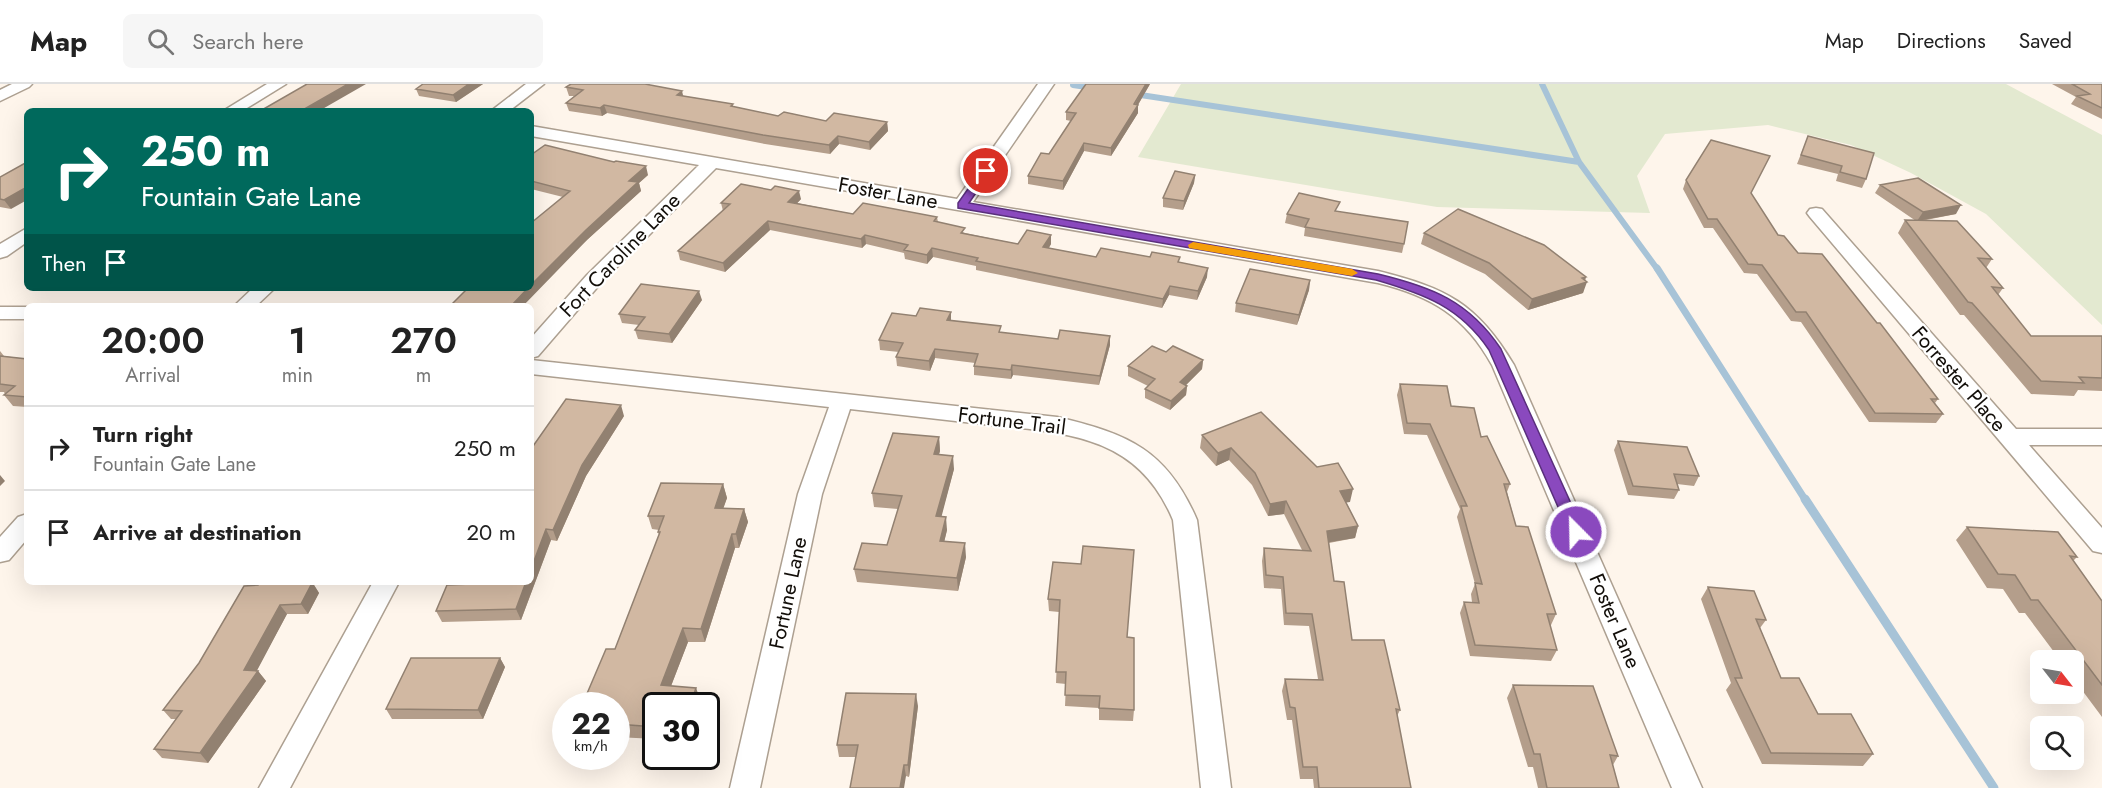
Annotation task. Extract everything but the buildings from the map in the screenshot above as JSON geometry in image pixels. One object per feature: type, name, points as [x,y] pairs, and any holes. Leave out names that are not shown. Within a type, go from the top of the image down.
[{"type":"street","points":[[0,96],[24,84]]},
{"type":"street","points":[[236,108],[278,84]]},
{"type":"street","points":[[503,108],[536,84]]},
{"type":"street","points":[[962,206],[1046,84]]},
{"type":"street","name":"Foster Lane","points":[[534,132],[1378,277],[1422,290],[1471,319],[1495,349],[1688,788]]},
{"type":"street","name":"Fort Caroline Lane","points":[[534,348],[594,279],[712,162]]},
{"type":"street","name":"Forrester Place","points":[[1816,213],[2102,544]]},
{"type":"street","points":[[0,252],[24,236]]},
{"type":"street","points":[[248,303],[262,291]]},
{"type":"street","points":[[0,313],[24,313]]},
{"type":"street","name":"Fortune Trail","points":[[534,367],[1038,423],[1074,429],[1122,445],[1152,466],[1180,503],[1188,533],[1216,788]]},
{"type":"street","name":"Fortune Lane","points":[[745,788],[810,494],[843,401]]},
{"type":"street","points":[[2009,436],[2102,437]]},
{"type":"street","points":[[0,553],[24,525]]},
{"type":"street","points":[[274,788],[384,585]]},
{"type":"green space","points":[[1181,84],[2006,84],[2102,135],[2102,325],[1986,214],[1911,173],[1851,145],[1768,125],[1665,134],[1637,176],[1650,213],[1437,207],[1138,157]]},
{"type":"waterway","points":[[1542,84],[1579,162]]},
{"type":"waterway","points":[[1073,85],[1093,88]]},
{"type":"waterway","points":[[1134,94],[1579,162]]},
{"type":"waterway","points":[[1579,162],[1658,270]]},
{"type":"waterway","points":[[1657,268],[1806,501]]},
{"type":"waterway","points":[[1805,499],[1994,788]]},
{"type":"slow traffic","points":[[1193,245],[1352,273]]},
{"type":"route","points":[[986,171],[962,206],[1378,277],[1410,285],[1460,310],[1480,328],[1495,349],[1576,532]]}]
